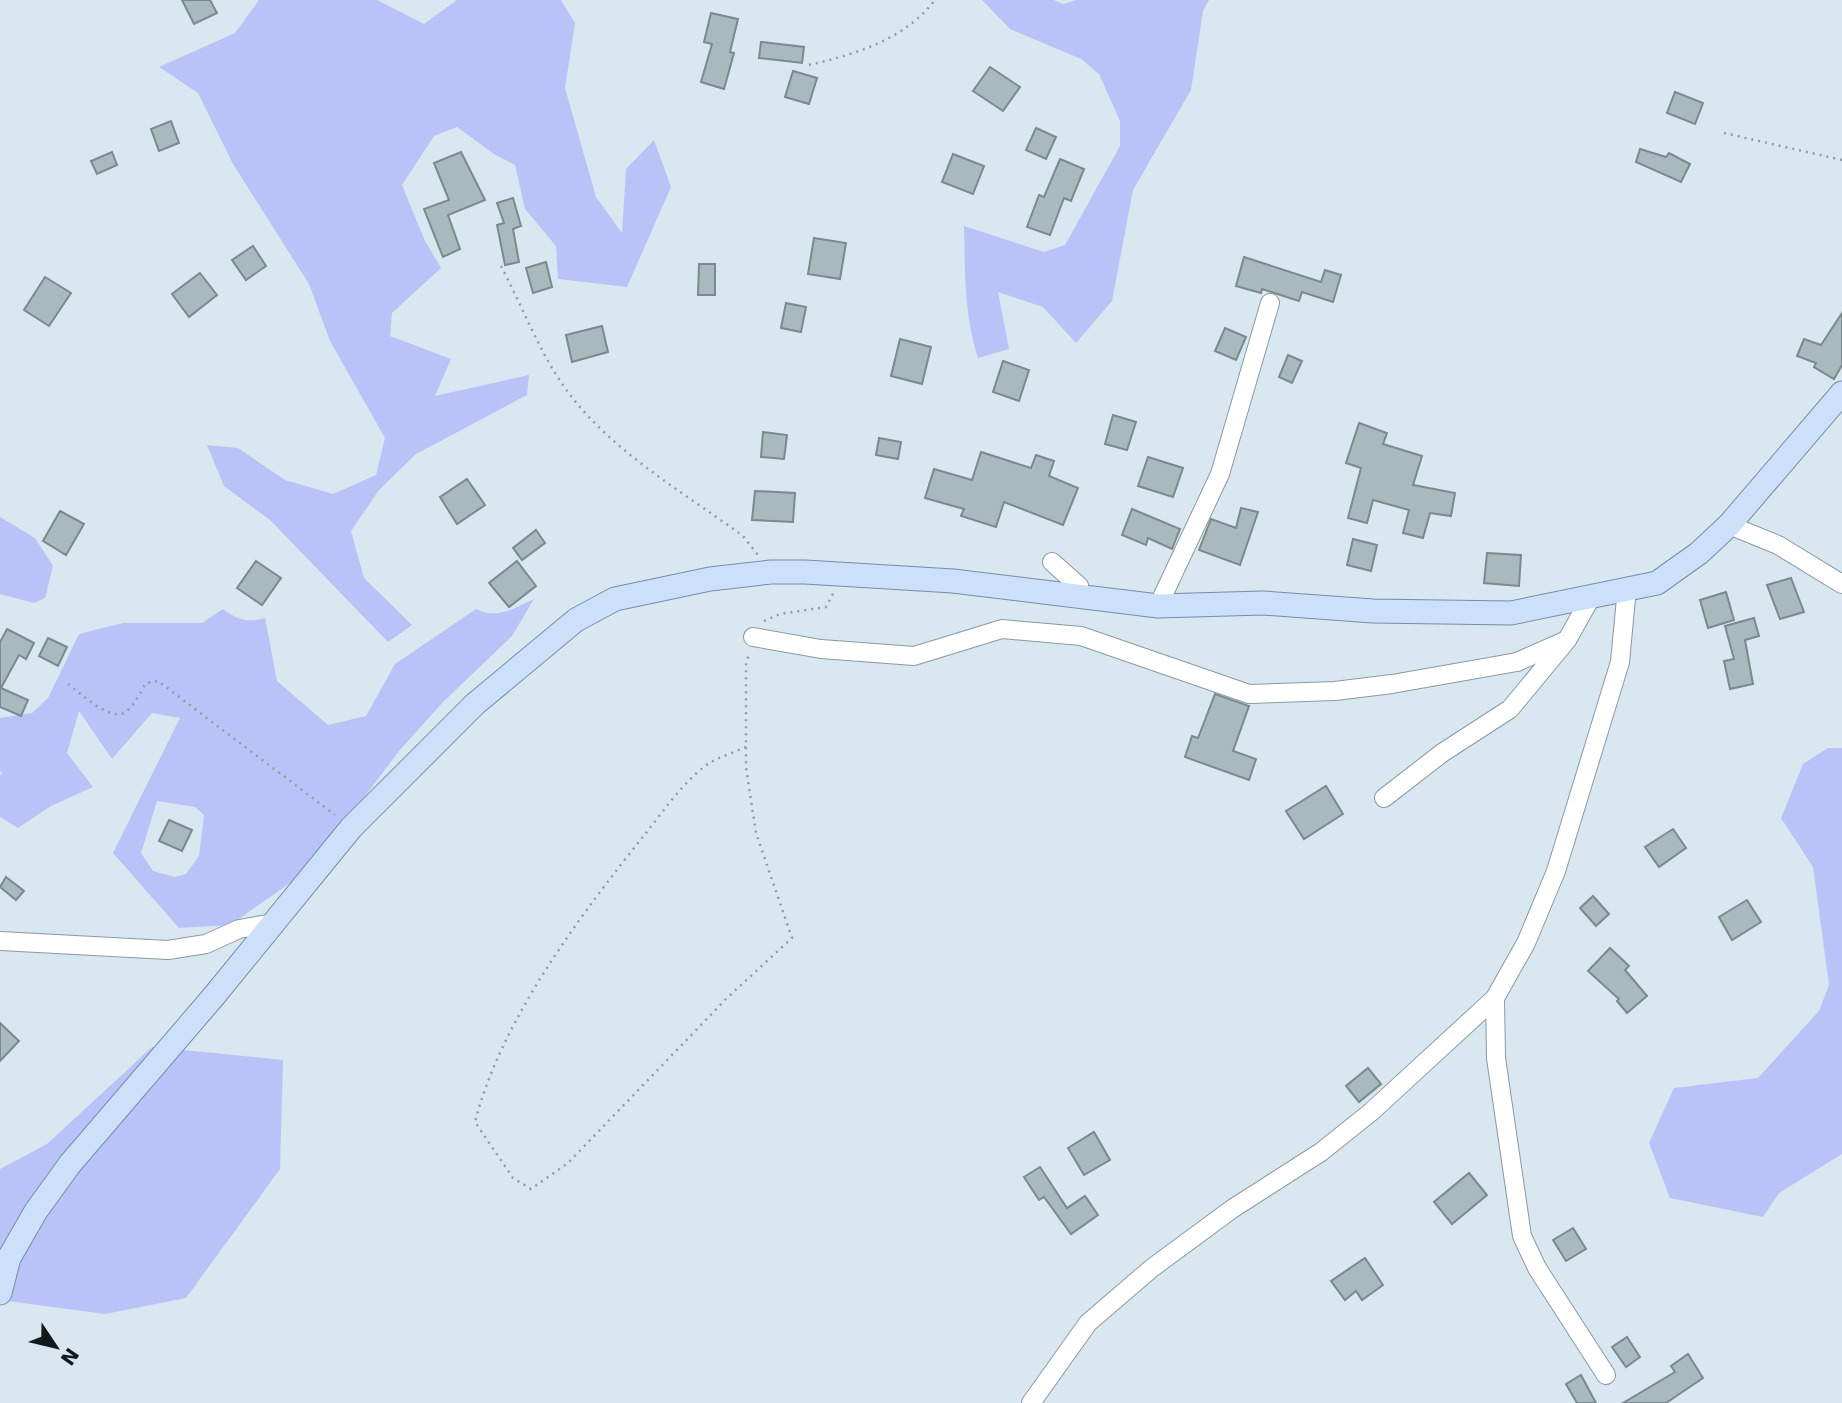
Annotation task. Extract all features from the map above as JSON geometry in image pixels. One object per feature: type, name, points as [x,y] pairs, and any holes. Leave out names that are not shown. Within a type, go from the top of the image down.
[{"type":"main road","points":[[0,1293],[9,1258],[36,1211],[70,1164],[351,828],[475,705],[576,620],[615,599],[650,590],[771,572],[953,581],[1158,606],[1263,603],[1373,611],[1511,613],[1553,603],[1590,599],[1627,587],[1657,583],[1699,553],[1729,525],[1842,393]]},
{"type":"street","points":[[1158,606],[1220,474],[1270,303]]},
{"type":"street","points":[[1729,525],[1778,545],[1842,584]]},
{"type":"street","points":[[1052,562],[1079,586],[1077,597]]},
{"type":"street","points":[[1031,1403],[1088,1323],[1162,1261],[1232,1209],[1321,1152],[1371,1112],[1495,998],[1526,943],[1556,871],[1573,820],[1620,662],[1627,587]]},
{"type":"street","points":[[1384,799],[1442,753],[1510,709],[1567,640],[1590,599]]},
{"type":"street","points":[[753,637],[821,649],[914,656],[1002,629],[1081,636],[1250,694],[1335,691],[1392,684],[1517,662],[1567,640]]},
{"type":"street","points":[[0,941],[168,950],[206,944],[239,929],[274,923]]},
{"type":"street","points":[[1495,998],[1496,1058],[1522,1236],[1537,1268],[1606,1375]]},
{"type":"path","points":[[809,65],[851,55],[897,35],[926,12],[935,0]]},
{"type":"path","points":[[1724,133],[1842,160]]},
{"type":"path","points":[[501,266],[556,375],[579,407],[601,430],[743,536],[771,572]]},
{"type":"path","points":[[746,747],[710,763],[671,801],[579,923],[514,1022],[484,1088],[475,1122],[513,1178],[531,1189],[568,1163],[717,1008],[792,938],[756,833],[746,747],[746,664],[757,625],[780,614],[826,607],[844,574]]},
{"type":"path","points":[[68,684],[109,712],[117,714],[126,712],[146,683],[153,679],[158,681],[351,828]]},
{"type":"shaded area","points":[[259,0],[377,0],[424,24],[457,0],[561,0],[575,23],[565,88],[596,197],[622,233],[626,169],[654,140],[671,187],[627,287],[558,279],[556,246],[525,209],[515,165],[494,154],[457,127],[434,136],[402,185],[425,241],[441,268],[392,313],[390,336],[451,359],[435,396],[529,375],[527,395],[416,454],[379,490],[351,531],[364,578],[412,625],[388,642],[270,520],[224,486],[207,445],[238,448],[285,480],[333,494],[376,475],[385,438],[330,341],[309,284],[233,164],[198,93],[159,67],[235,33]]},
{"type":"shaded area","points":[[982,0],[1054,0],[1063,4],[1077,0],[1209,0],[1203,11],[1191,90],[1133,190],[1112,301],[1076,343],[1043,307],[998,292],[1009,349],[978,358],[968,309],[964,226],[1044,252],[1065,245],[1120,146],[1120,121],[1099,74],[1081,59],[1010,29]]},
{"type":"shaded area","points":[[0,517],[35,538],[53,566],[45,598],[34,603],[0,594]]},
{"type":"shaded area","points":[[534,599],[512,636],[443,702],[399,751],[310,869],[230,925],[179,928],[113,853],[180,718],[152,713],[112,759],[79,711],[67,753],[93,787],[51,806],[18,828],[0,817],[0,775],[3,773],[0,771],[0,718],[32,713],[48,698],[79,634],[123,623],[202,623],[223,609],[243,620],[265,618],[277,681],[328,725],[366,716],[395,664],[476,609],[498,613]],"holes":[[[157,801],[195,807],[204,815],[199,856],[186,874],[175,877],[153,871],[141,853]]]},
{"type":"shaded area","points":[[1828,748],[1842,748],[1842,1154],[1779,1193],[1763,1217],[1670,1198],[1649,1143],[1674,1088],[1758,1078],[1819,1011],[1829,985],[1813,867],[1781,818],[1803,764]]},
{"type":"shaded area","points":[[152,1047],[283,1060],[280,1169],[186,1298],[105,1314],[0,1300],[0,1169],[47,1144]]},
{"type":"building","points":[[182,0],[210,0],[217,13],[194,24]]},
{"type":"building","points":[[711,13],[738,19],[730,52],[734,53],[724,89],[701,82],[712,44],[704,42]]},
{"type":"building","points":[[761,42],[804,47],[802,63],[759,58]]},
{"type":"building","points":[[990,67],[1020,87],[1003,111],[973,91]]},
{"type":"building","points":[[793,71],[817,78],[809,104],[785,97]]},
{"type":"building","points":[[1675,92],[1703,103],[1695,124],[1667,113]]},
{"type":"building","points":[[171,121],[179,143],[159,151],[151,129]]},
{"type":"building","points":[[1036,128],[1056,137],[1046,159],[1026,150]]},
{"type":"building","points":[[1640,149],[1666,157],[1669,153],[1690,164],[1681,182],[1636,162]]},
{"type":"building","points":[[112,152],[117,165],[97,174],[91,161]]},
{"type":"building","points":[[461,152],[485,200],[448,215],[460,249],[443,257],[424,209],[449,200],[434,163]]},
{"type":"building","points":[[953,154],[984,166],[973,194],[942,182]]},
{"type":"building","points":[[1060,159],[1084,169],[1071,201],[1064,198],[1050,235],[1027,227],[1039,195],[1044,197]]},
{"type":"building","points":[[513,198],[521,226],[513,229],[519,262],[505,265],[497,225],[504,223],[497,203]]},
{"type":"building","points":[[814,238],[846,243],[840,279],[808,274]]},
{"type":"building","points":[[253,246],[266,266],[246,280],[232,260]]},
{"type":"building","points":[[1244,257],[1321,282],[1325,270],[1341,275],[1333,302],[1302,292],[1299,301],[1262,289],[1261,293],[1236,286]]},
{"type":"building","points":[[546,262],[552,287],[533,293],[526,268]]},
{"type":"building","points":[[699,264],[715,264],[715,295],[698,295]]},
{"type":"building","points":[[200,273],[217,295],[189,317],[172,294]]},
{"type":"building","points":[[45,277],[71,293],[49,326],[24,310]]},
{"type":"building","points":[[786,303],[806,307],[801,332],[781,328]]},
{"type":"building","points":[[1842,313],[1842,365],[1834,379],[1814,367],[1816,363],[1797,356],[1804,339],[1821,345]]},
{"type":"building","points":[[602,326],[608,352],[572,362],[566,335]]},
{"type":"building","points":[[1225,328],[1246,337],[1236,360],[1215,351]]},
{"type":"building","points":[[900,339],[931,347],[922,384],[891,376]]},
{"type":"building","points":[[1288,355],[1302,361],[1292,383],[1279,377]]},
{"type":"building","points":[[1003,361],[1029,370],[1019,401],[993,392]]},
{"type":"building","points":[[1113,415],[1136,422],[1127,450],[1105,444]]},
{"type":"building","points":[[1359,423],[1387,433],[1383,444],[1422,456],[1413,485],[1455,493],[1451,516],[1430,513],[1423,538],[1403,533],[1409,510],[1373,500],[1367,523],[1348,518],[1361,468],[1346,463]]},
{"type":"building","points":[[763,432],[787,435],[784,459],[761,457]]},
{"type":"building","points":[[879,438],[901,442],[898,459],[876,455]]},
{"type":"building","points":[[981,452],[1031,468],[1036,455],[1054,461],[1049,476],[1078,488],[1063,525],[1004,502],[996,527],[961,516],[964,509],[925,498],[934,469],[972,480]]},
{"type":"building","points":[[1148,457],[1183,468],[1173,497],[1138,486]]},
{"type":"building","points":[[467,479],[485,505],[457,524],[440,497]]},
{"type":"building","points":[[755,491],[795,493],[793,522],[752,520]]},
{"type":"building","points":[[1241,508],[1258,512],[1240,565],[1199,550],[1211,519],[1236,528]]},
{"type":"building","points":[[1132,509],[1180,529],[1172,549],[1148,538],[1146,545],[1122,535]]},
{"type":"building","points":[[60,511],[84,524],[66,555],[43,541]]},
{"type":"building","points":[[536,530],[545,543],[522,560],[513,548]]},
{"type":"building","points":[[1353,539],[1377,545],[1371,571],[1347,565]]},
{"type":"building","points":[[1487,553],[1521,555],[1519,586],[1484,583]]},
{"type":"building","points":[[256,561],[281,578],[262,605],[237,588]]},
{"type":"building","points":[[517,561],[536,586],[509,607],[489,583]]},
{"type":"building","points":[[1791,578],[1804,612],[1780,619],[1767,585]]},
{"type":"building","points":[[1726,592],[1734,620],[1708,628],[1700,600]]},
{"type":"building","points":[[1754,618],[1759,636],[1745,640],[1753,684],[1730,689],[1724,661],[1734,659],[1725,626]]},
{"type":"building","points":[[7,629],[34,643],[26,659],[19,655],[1,688],[28,700],[21,716],[0,707],[0,642]]},
{"type":"building","points":[[48,638],[67,647],[58,666],[39,656]]},
{"type":"building","points":[[1215,694],[1249,706],[1233,751],[1256,759],[1249,780],[1185,757],[1192,736],[1198,738]]},
{"type":"building","points":[[1326,786],[1343,814],[1304,839],[1286,811]]},
{"type":"building","points":[[169,820],[192,830],[182,851],[159,841]]},
{"type":"building","points":[[1673,829],[1686,848],[1659,867],[1645,847]]},
{"type":"building","points":[[6,877],[24,891],[16,900],[0,887]]},
{"type":"building","points":[[1593,896],[1609,914],[1596,926],[1580,908]]},
{"type":"building","points":[[1747,900],[1761,922],[1732,940],[1719,917]]},
{"type":"building","points":[[1610,948],[1629,966],[1625,970],[1647,996],[1627,1013],[1617,1001],[1619,999],[1588,971]]},
{"type":"building","points":[[0,1023],[19,1041],[0,1061]]},
{"type":"building","points":[[1368,1068],[1381,1084],[1359,1102],[1346,1086]]},
{"type":"building","points":[[1094,1132],[1110,1160],[1084,1175],[1068,1148]]},
{"type":"building","points":[[1040,1167],[1067,1208],[1085,1196],[1098,1215],[1071,1234],[1044,1197],[1039,1200],[1024,1177]]},
{"type":"building","points":[[1469,1173],[1487,1195],[1452,1224],[1434,1202]]},
{"type":"building","points":[[1573,1228],[1586,1249],[1566,1261],[1553,1240]]},
{"type":"building","points":[[1365,1258],[1383,1285],[1362,1300],[1356,1291],[1345,1300],[1331,1281]]},
{"type":"building","points":[[1627,1337],[1640,1357],[1626,1367],[1612,1347]]},
{"type":"building","points":[[1688,1354],[1703,1378],[1666,1403],[1623,1403],[1675,1372],[1671,1366]]},
{"type":"building","points":[[1581,1375],[1596,1403],[1577,1403],[1566,1384]]}]
